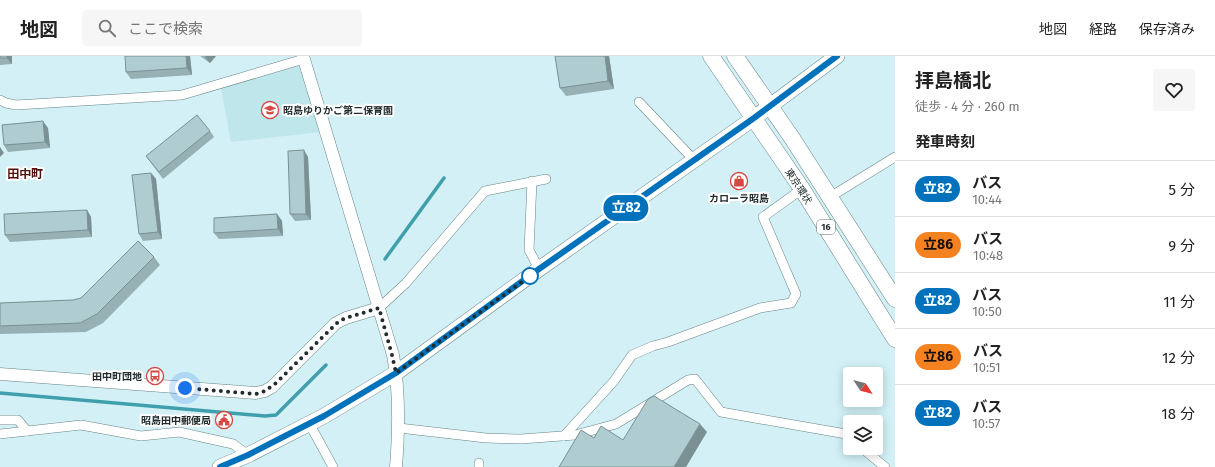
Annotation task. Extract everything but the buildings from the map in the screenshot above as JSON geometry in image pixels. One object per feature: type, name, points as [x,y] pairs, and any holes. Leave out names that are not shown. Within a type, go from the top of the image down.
[{"type":"highway","name":"東京環状","points":[[712,56],[802,189],[895,339]]},
{"type":"highway","name":"東京環状","points":[[735,56],[830,197],[895,299]]},
{"type":"main road","points":[[220,467],[248,455],[340,408],[396,373],[539,269],[754,118],[837,56]]},
{"type":"street","points":[[0,100],[16,105],[182,95],[304,57],[392,355],[396,373],[399,428],[396,467]]},
{"type":"street","points":[[639,102],[694,160]]},
{"type":"street","points":[[830,197],[895,157]]},
{"type":"street","points":[[0,374],[256,394],[265,391],[272,387],[339,321],[379,308],[406,283],[485,191],[546,179]]},
{"type":"street","points":[[532,182],[529,250],[539,269]]},
{"type":"street","points":[[564,436],[614,381],[632,355],[653,346],[668,342],[760,308],[791,303],[796,294],[763,217],[802,189]]},
{"type":"street","points":[[399,428],[486,438],[521,439],[575,435],[616,424],[688,380],[695,379],[721,412],[843,433]]},
{"type":"street","points":[[0,420],[18,420],[27,431]]},
{"type":"street","points":[[309,423],[333,467]]},
{"type":"street","points":[[0,434],[81,425],[141,436],[178,432],[233,444],[248,455]]},
{"type":"street","points":[[870,455],[885,467]]},
{"type":"shaded area","name":"昭島ゆりかご第二保育園","points":[[300,62],[320,132],[231,142],[221,88]]},
{"type":"waterway","points":[[385,259],[444,178]]},
{"type":"waterway","points":[[0,393],[265,416],[276,415],[326,365]]},
{"type":"bus line","name":"立82","points":[[220,467],[248,455],[340,408],[396,373],[539,269],[754,118],[837,56]]},
{"type":"place","name":"昭島ゆりかご第二保育園","points":[[270,110]]},
{"type":"place","name":"カローラ昭島","points":[[739,181]]},
{"type":"place","name":"田中町団地","points":[[155,376]]},
{"type":"place","name":"昭島田中郵便局","points":[[224,420]]},
{"type":"district","name":"田中町","points":[[25,174]]},
{"type":"route","points":[[185,388],[256,394],[265,391],[272,387],[336,323],[360,313],[379,308],[396,373],[530,276]]}]
